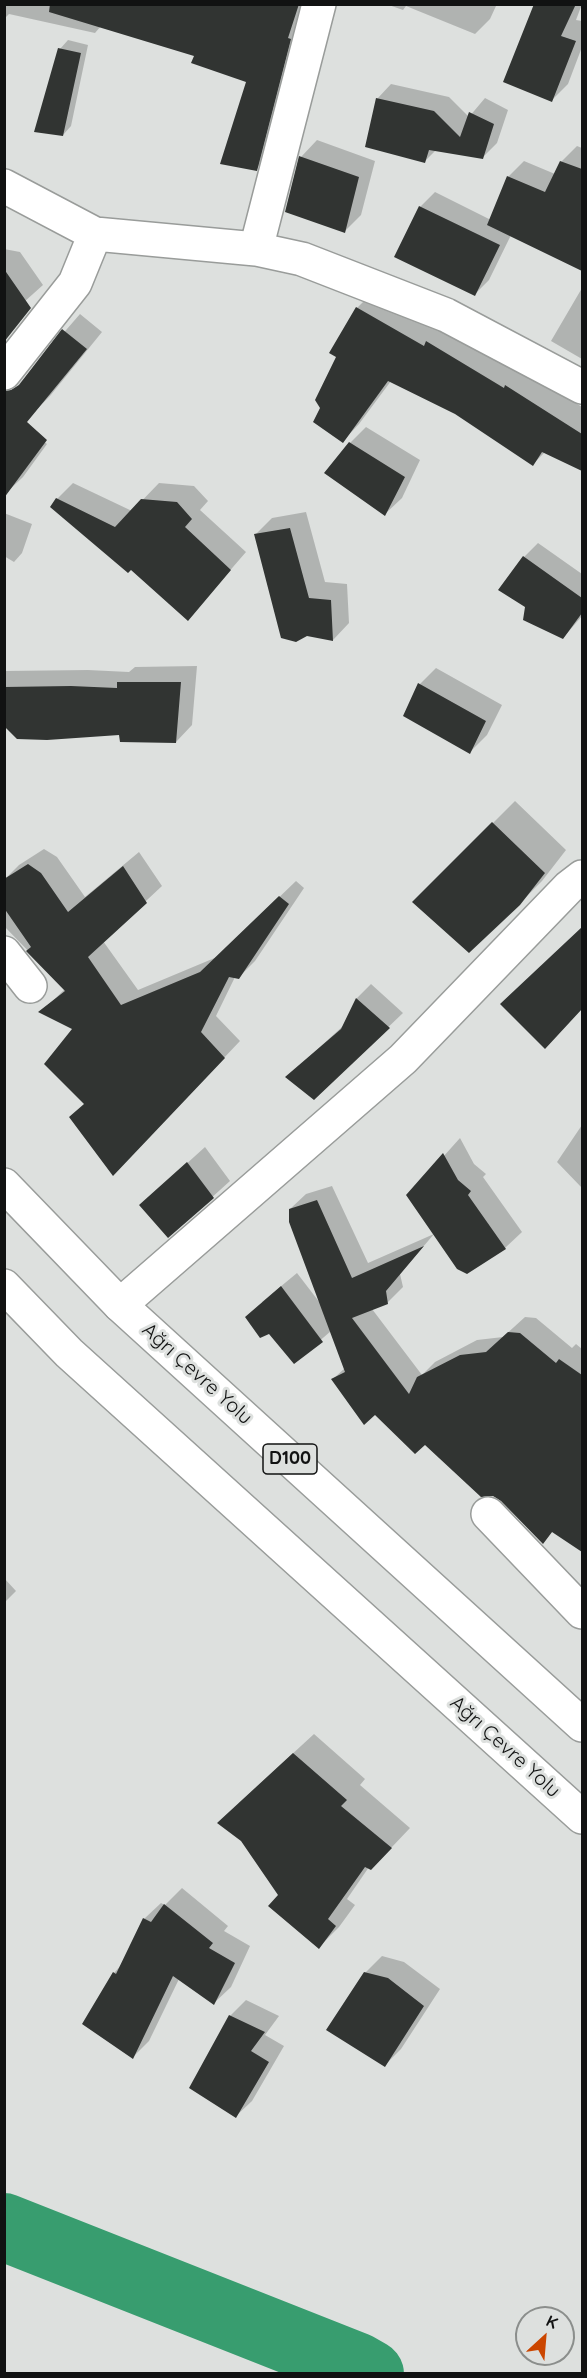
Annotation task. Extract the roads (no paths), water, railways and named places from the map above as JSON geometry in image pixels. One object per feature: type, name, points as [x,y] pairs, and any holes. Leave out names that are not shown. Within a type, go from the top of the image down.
[{"type":"main road","points":[[256,249],[319,4]]},
{"type":"main road","points":[[4,186],[95,234],[256,249],[302,259],[446,315],[582,387]]},
{"type":"main road","points":[[4,373],[75,283],[95,234]]},
{"type":"main road","points":[[120,1305],[403,1059],[569,887],[582,877]]},
{"type":"main road","points":[[4,953],[30,987]]},
{"type":"main road","name":"Ağrı Çevre Yolu","points":[[4,1185],[120,1305],[582,1725]]},
{"type":"main road","name":"Ağrı Çevre Yolu","points":[[4,1286],[69,1353],[582,1817]]},
{"type":"main road","points":[[488,1514],[582,1612]]},
{"type":"waterway","points":[[4,2227],[356,2366],[370,2374]]}]
